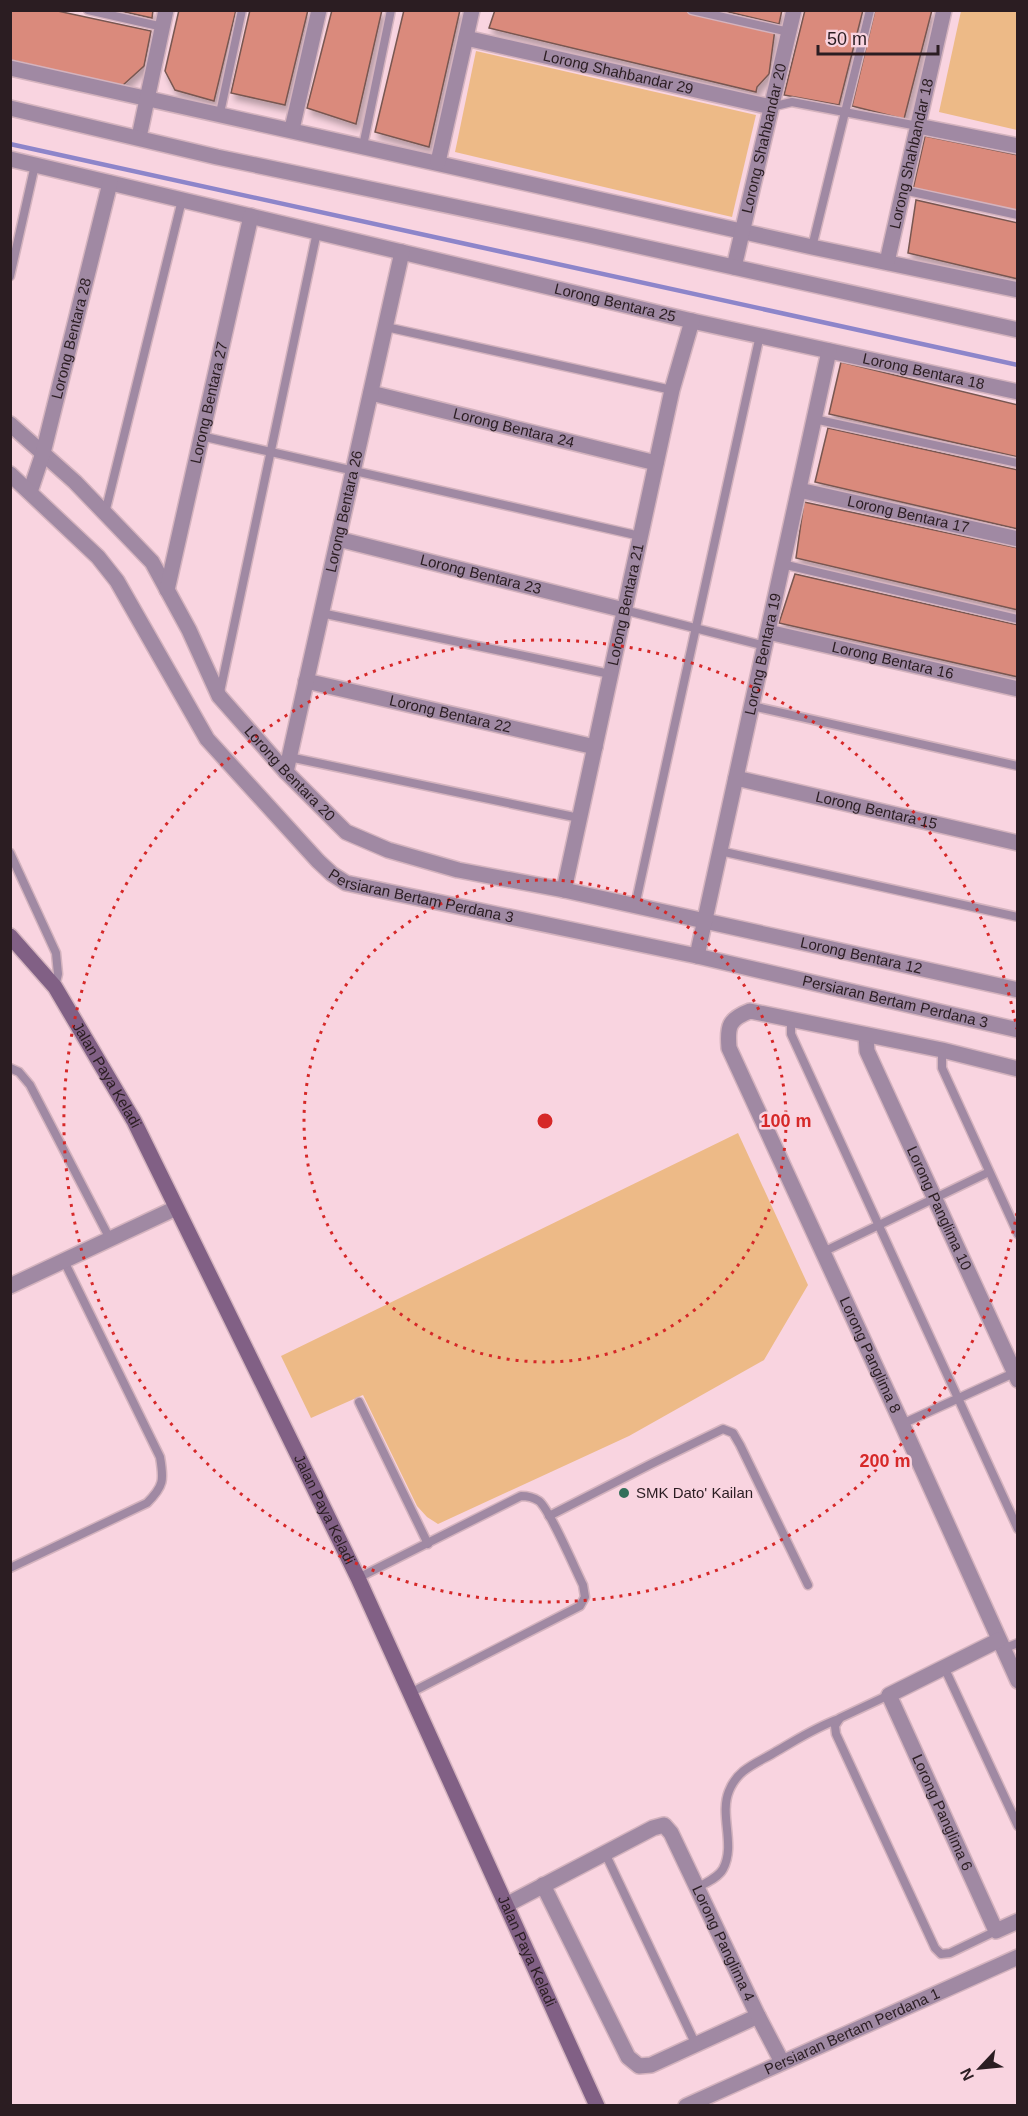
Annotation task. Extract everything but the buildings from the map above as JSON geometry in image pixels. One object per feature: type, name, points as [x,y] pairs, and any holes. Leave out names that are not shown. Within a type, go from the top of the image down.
[{"type":"main road","name":"Jalan Paya Keladi","points":[[10,936],[55,987],[134,1121],[358,1578],[597,2106]]},
{"type":"street","points":[[139,137],[166,10]]},
{"type":"street","points":[[292,129],[319,10]]},
{"type":"street","points":[[438,162],[472,10]]},
{"type":"street","name":"Lorong Shahbandar 20","points":[[734,267],[794,10]]},
{"type":"street","name":"Lorong Shahbandar 18","points":[[887,262],[944,10]]},
{"type":"street","name":"Lorong Shahbandar 29","points":[[466,38],[771,107]]},
{"type":"street","points":[[10,68],[292,129],[812,247],[1017,290]]},
{"type":"street","points":[[10,108],[217,157],[1017,330]]},
{"type":"street","points":[[918,126],[1017,146]]},
{"type":"street","name":"Lorong Bentara 25","points":[[10,159],[692,321],[829,351]]},
{"type":"street","name":"Lorong Bentara 28","points":[[30,492],[43,453],[110,183]]},
{"type":"street","name":"Lorong Bentara 27","points":[[167,590],[251,216]]},
{"type":"street","name":"Lorong Bentara 26","points":[[287,765],[402,252]]},
{"type":"street","name":"Lorong Bentara 21","points":[[564,890],[672,390],[692,321]]},
{"type":"street","name":"Lorong Bentara 18","points":[[829,351],[1017,392]]},
{"type":"street","name":"Lorong Bentara 19","points":[[698,956],[829,351]]},
{"type":"street","name":"Lorong Bentara 24","points":[[371,393],[656,463]]},
{"type":"street","name":"Lorong Bentara 20","points":[[10,424],[105,513],[152,562],[219,696],[287,765],[346,832],[378,846],[458,870],[564,890],[705,922]]},
{"type":"street","name":"Persiaran Bertam Perdana 3","points":[[10,474],[98,557],[117,581],[207,739],[332,874],[346,883],[698,956],[1017,1030]]},
{"type":"street","name":"Lorong Bentara 17","points":[[799,490],[1017,539]]},
{"type":"street","name":"Lorong Bentara 23","points":[[338,538],[624,610]]},
{"type":"street","name":"Lorong Bentara 16","points":[[766,639],[1017,689]]},
{"type":"street","name":"Lorong Bentara 22","points":[[306,681],[595,747]]},
{"type":"street","name":"Lorong Bentara 15","points":[[736,778],[1017,843]]},
{"type":"street","name":"Lorong Bentara 12","points":[[705,922],[1017,988]]},
{"type":"street","name":"Lorong Panglima 8","points":[[791,1018],[750,1011],[736,1016],[727,1030],[729,1048],[1006,1644],[1017,1681]]},
{"type":"street","points":[[791,1018],[942,1050],[1017,1069]]},
{"type":"street","name":"Lorong Panglima 10","points":[[866,1035],[867,1051],[1016,1374]]},
{"type":"street","points":[[10,1286],[176,1208]]},
{"type":"street","points":[[889,1695],[944,1667],[1006,1644]]},
{"type":"street","name":"Lorong Panglima 6","points":[[889,1695],[996,1931]]},
{"type":"street","name":"Lorong Panglima 4","points":[[605,1853],[653,1828],[664,1826],[671,1833],[782,2062]]},
{"type":"street","points":[[506,1905],[605,1853]]},
{"type":"street","points":[[543,1885],[628,2057],[639,2066],[651,2065],[758,2016]]},
{"type":"street","points":[[996,1931],[1017,1921]]},
{"type":"street","name":"Persiaran Bertam Perdana 1","points":[[686,2106],[1017,1957]]},
{"type":"lane","points":[[88,10],[162,27]]},
{"type":"lane","points":[[220,113],[242,10]]},
{"type":"lane","points":[[363,146],[391,10]]},
{"type":"lane","points":[[692,10],[789,32]]},
{"type":"lane","points":[[812,247],[870,10]]},
{"type":"lane","points":[[771,107],[792,102],[918,126]]},
{"type":"lane","points":[[10,276],[35,165]]},
{"type":"lane","points":[[903,189],[1017,215]]},
{"type":"lane","points":[[105,513],[182,200]]},
{"type":"lane","points":[[219,696],[317,232]]},
{"type":"lane","points":[[386,327],[672,390]]},
{"type":"lane","points":[[635,906],[760,335]]},
{"type":"lane","points":[[814,419],[1017,464]]},
{"type":"lane","points":[[201,436],[640,536]]},
{"type":"lane","points":[[782,564],[1017,619]]},
{"type":"lane","points":[[624,610],[696,629],[766,639]]},
{"type":"lane","points":[[321,613],[610,674]]},
{"type":"lane","points":[[752,706],[1017,766]]},
{"type":"lane","points":[[287,765],[579,818]]},
{"type":"lane","points":[[720,851],[1017,917]]},
{"type":"lane","points":[[10,853],[56,953],[58,974],[55,987]]},
{"type":"lane","points":[[791,1018],[792,1034],[1017,1529]]},
{"type":"lane","points":[[942,1050],[942,1068],[1017,1234]]},
{"type":"lane","points":[[10,1068],[19,1072],[30,1085],[110,1239]]},
{"type":"lane","points":[[823,1252],[989,1172]]},
{"type":"lane","points":[[10,1568],[147,1503],[159,1492],[164,1477],[160,1457],[64,1261]]},
{"type":"lane","points":[[902,1424],[1016,1374]]},
{"type":"lane","points":[[359,1402],[428,1544]]},
{"type":"lane","points":[[549,1516],[723,1430],[733,1433],[740,1444],[808,1585]]},
{"type":"lane","points":[[358,1578],[521,1496],[530,1496],[541,1503],[549,1516],[583,1585],[585,1597],[580,1606],[410,1693]]},
{"type":"lane","points":[[944,1667],[1017,1826]]},
{"type":"lane","points":[[697,1888],[718,1875],[723,1869],[728,1844],[726,1802],[729,1790],[737,1777],[763,1757],[776,1753],[822,1725],[889,1695]]},
{"type":"lane","points":[[840,1718],[835,1725],[836,1734],[935,1948],[941,1954],[950,1953],[996,1931]]},
{"type":"lane","points":[[605,1853],[696,2045]]},
{"type":"shaded area","points":[[961,11],[1017,11],[1017,130],[939,112]]},
{"type":"shaded area","points":[[476,51],[756,115],[732,217],[455,152]]},
{"type":"shaded area","points":[[738,1133],[808,1285],[764,1360],[629,1436],[438,1524],[427,1517],[417,1506],[363,1395],[311,1418],[281,1356]]},
{"type":"waterway","points":[[10,144],[1018,365]]},
{"type":"place","name":"SMK Dato' Kailan","points":[[624,1493]]}]
